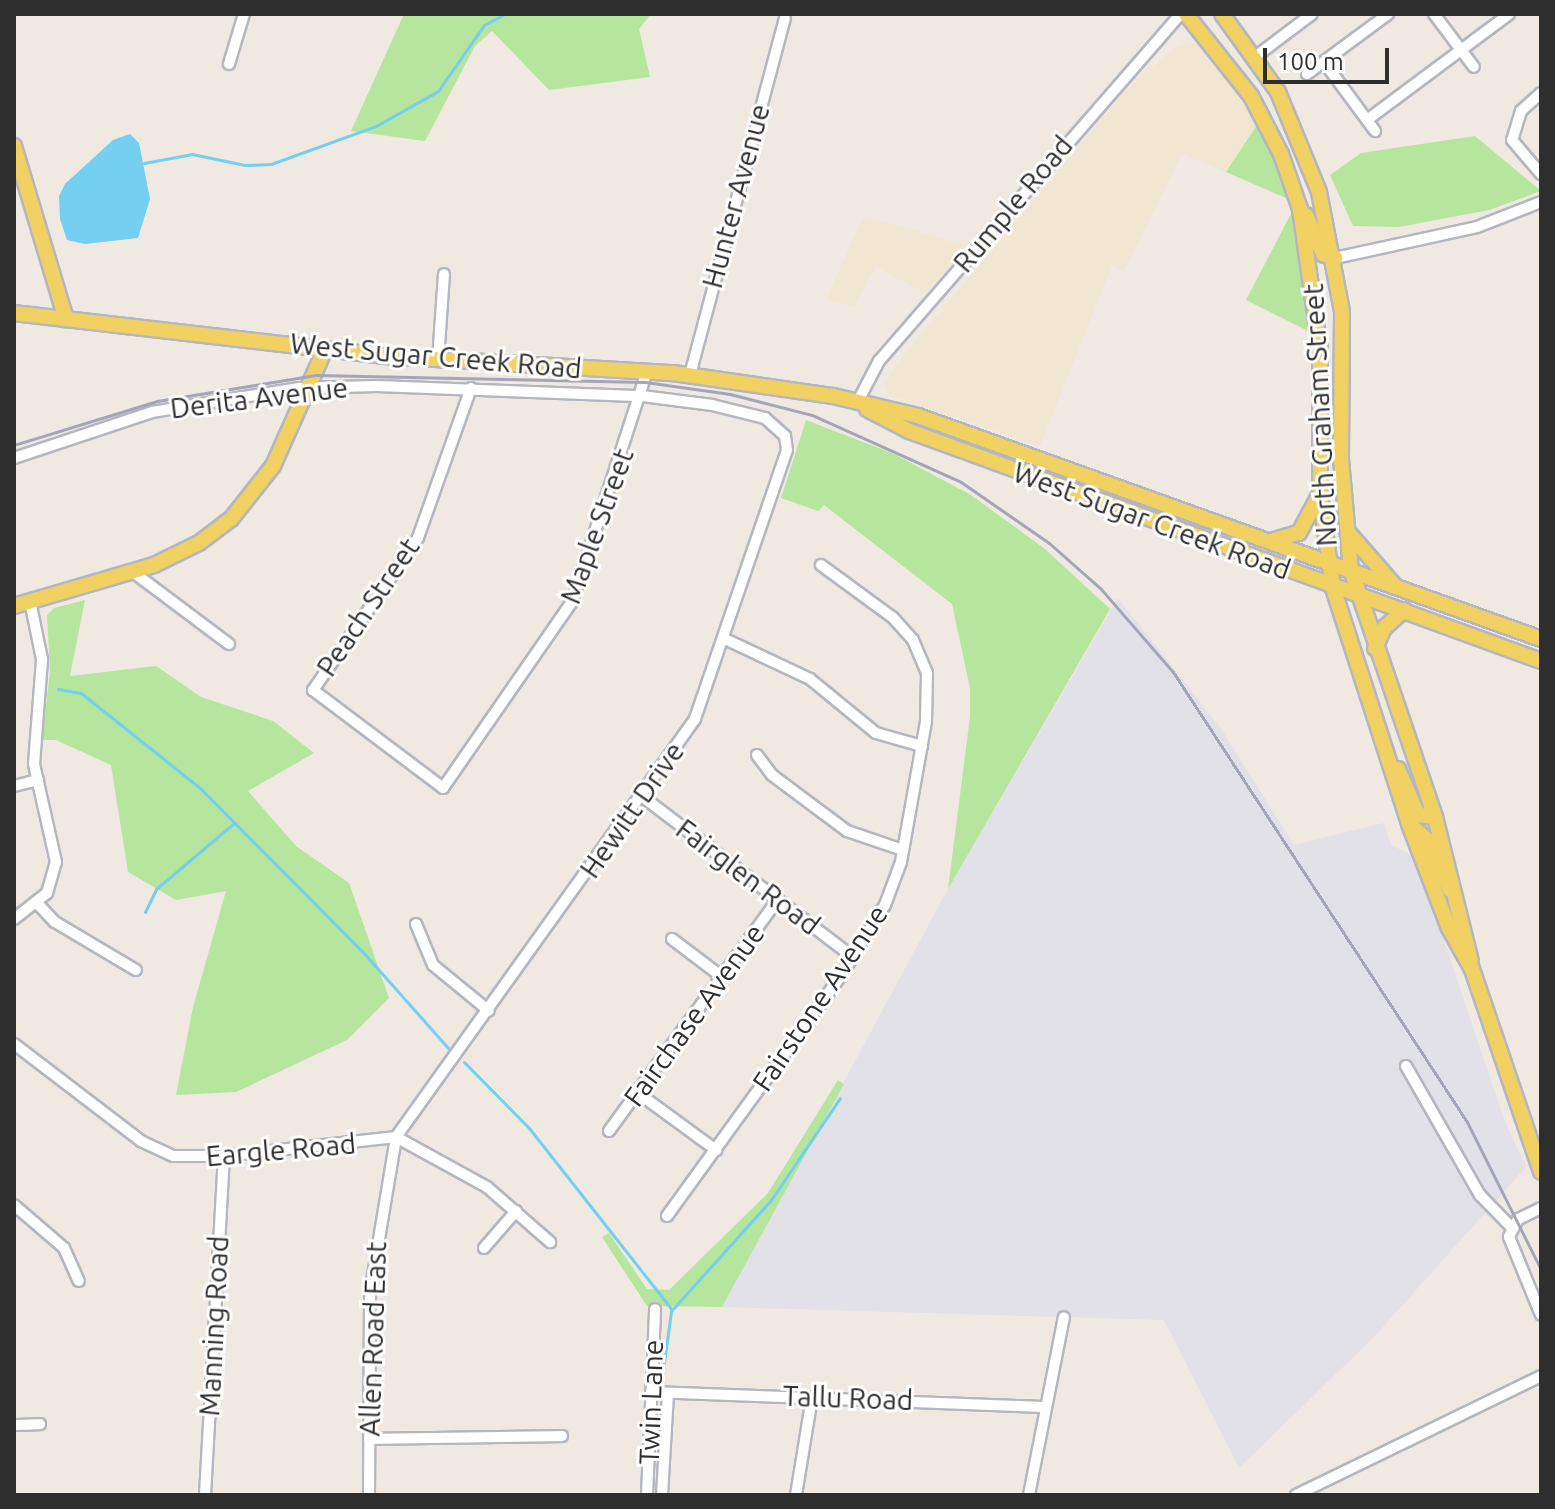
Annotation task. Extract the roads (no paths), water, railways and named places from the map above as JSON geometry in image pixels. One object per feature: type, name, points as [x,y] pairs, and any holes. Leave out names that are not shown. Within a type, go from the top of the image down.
[{"type":"main road","name":"North Graham Street","points":[[1184,14],[1251,96],[1281,154],[1300,209],[1320,349],[1320,494],[1333,588],[1409,824],[1449,928],[1472,969]]},
{"type":"main road","name":"North Graham Street","points":[[1222,14],[1255,57],[1304,147],[1335,258],[1342,322],[1345,529],[1351,570],[1435,817],[1462,911],[1472,969],[1541,1172]]},
{"type":"main road","points":[[14,146],[66,319]]},
{"type":"main road","points":[[22,314],[45,307],[51,295],[26,208],[29,199]]},
{"type":"main road","points":[[1300,209],[1323,254],[1335,258]]},
{"type":"main road","name":"West Sugar Creek Road","points":[[22,314],[438,360],[690,375],[918,416],[1273,540],[1329,564],[1541,639]]},
{"type":"main road","points":[[14,606],[133,572],[199,543],[245,506],[273,466],[311,387],[325,349]]},
{"type":"main road","name":"West Sugar Creek Road","points":[[857,403],[909,431],[1333,588],[1356,590],[1541,661]]},
{"type":"main road","points":[[1017,470],[1033,462],[1074,472]]},
{"type":"main road","points":[[1273,540],[1294,536],[1306,526],[1320,494]]},
{"type":"main road","points":[[1345,529],[1394,585]]},
{"type":"main road","points":[[1375,648],[1384,628],[1404,610]]},
{"type":"main road","points":[[1385,744],[1418,815],[1435,817]]},
{"type":"main road","points":[[1409,824],[1427,840],[1462,911]]},
{"type":"street","points":[[229,64],[244,14]]},
{"type":"street","name":"Rumple Road","points":[[857,403],[879,361],[1184,14]]},
{"type":"street","points":[[1255,57],[1312,14]]},
{"type":"street","points":[[1307,74],[1388,14]]},
{"type":"street","points":[[1434,14],[1474,67]]},
{"type":"street","points":[[1367,120],[1509,14]]},
{"type":"street","name":"Hunter Avenue","points":[[690,375],[785,18]]},
{"type":"street","points":[[1324,62],[1375,131]]},
{"type":"street","points":[[1541,93],[1521,111],[1512,140],[1541,174]]},
{"type":"street","points":[[1335,258],[1477,227],[1541,202]]},
{"type":"street","points":[[438,360],[444,274]]},
{"type":"street","name":"Maple Street","points":[[443,788],[531,668],[572,602],[642,396],[647,371]]},
{"type":"street","name":"Derita Avenue","points":[[14,458],[152,412],[311,387],[471,388],[642,396],[756,415],[773,424],[787,442]]},
{"type":"street","name":"Peach Street","points":[[443,788],[313,690],[418,538],[471,388]]},
{"type":"street","name":"Hewitt Drive","points":[[396,1137],[643,797],[695,719],[782,471],[787,442]]},
{"type":"street","name":"Fairstone Avenue","points":[[667,1216],[853,957],[891,892],[903,850],[922,746],[928,686],[913,640],[879,607],[821,565]]},
{"type":"street","points":[[133,572],[229,644]]},
{"type":"street","points":[[14,919],[37,903],[50,888],[56,862],[33,754],[42,659],[30,601]]},
{"type":"street","points":[[725,639],[800,673],[876,733],[922,746]]},
{"type":"street","points":[[757,755],[772,775],[847,831],[903,850]]},
{"type":"street","points":[[14,786],[38,780]]},
{"type":"street","name":"Fairglen Road","points":[[643,797],[853,957]]},
{"type":"street","name":"Fairchase Avenue","points":[[609,1131],[778,899]]},
{"type":"street","points":[[37,903],[55,922],[136,970]]},
{"type":"street","points":[[416,924],[433,965],[489,1011]]},
{"type":"street","points":[[672,939],[722,977]]},
{"type":"street","name":"Eargle Road","points":[[14,1044],[157,1150],[185,1158],[224,1156],[396,1137],[487,1187],[550,1242]]},
{"type":"street","points":[[1406,1066],[1480,1195],[1511,1227]]},
{"type":"street","points":[[638,1093],[716,1150]]},
{"type":"street","name":"Allen Road East","points":[[369,1495],[371,1272],[396,1137]]},
{"type":"street","name":"Manning Road","points":[[205,1495],[224,1156]]},
{"type":"street","points":[[14,1205],[64,1248],[79,1281]]},
{"type":"street","points":[[1511,1227],[1541,1208]]},
{"type":"street","points":[[484,1248],[516,1211]]},
{"type":"street","points":[[1511,1227],[1509,1245],[1541,1315]]},
{"type":"street","name":"Twin Lane","points":[[647,1495],[655,1309]]},
{"type":"street","points":[[1029,1495],[1064,1317]]},
{"type":"street","points":[[1296,1495],[1541,1376]]},
{"type":"street","name":"Tallu Road","points":[[651,1392],[1045,1407]]},
{"type":"street","name":"Twin Lane","points":[[662,1495],[668,1393]]},
{"type":"street","points":[[796,1495],[812,1397]]},
{"type":"street","points":[[14,1425],[40,1424]]},
{"type":"street","points":[[369,1439],[562,1436]]},
{"type":"water","points":[[130,134],[139,143],[150,199],[138,238],[85,244],[67,240],[60,219],[59,196],[65,184],[113,140]]},
{"type":"waterway","points":[[144,163],[192,154],[245,165],[271,164],[376,126],[438,91],[484,25],[505,14]]},
{"type":"waterway","points":[[58,689],[81,693],[200,788],[362,951],[448,1048]]},
{"type":"waterway","points":[[145,912],[156,889],[234,823]]},
{"type":"waterway","points":[[464,1062],[529,1128],[672,1310]]},
{"type":"waterway","points":[[662,1377],[671,1311],[771,1200],[840,1098]]},
{"type":"railway","points":[[14,445],[157,401],[316,375],[645,382],[730,394],[812,415],[961,482],[1049,543],[1101,589],[1173,672],[1467,1122],[1541,1270]]}]
